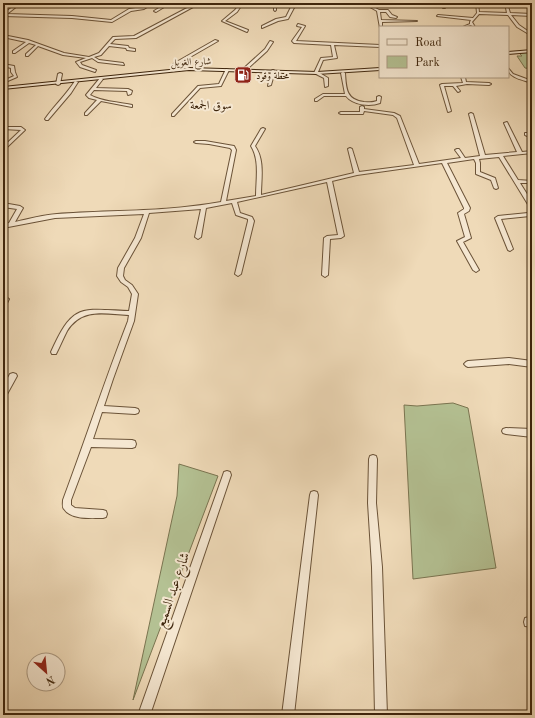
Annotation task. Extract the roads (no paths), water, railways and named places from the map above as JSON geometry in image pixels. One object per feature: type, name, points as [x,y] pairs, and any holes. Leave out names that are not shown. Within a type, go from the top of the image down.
[{"type":"street","points":[[3,5],[7,3]]},
{"type":"street","points":[[3,15],[20,3]]},
{"type":"street","points":[[3,15],[72,17],[112,21],[130,10],[143,8],[152,3]]},
{"type":"street","points":[[95,71],[80,66],[78,61],[103,52],[114,38],[135,37],[192,7],[188,4],[169,3],[155,11]]},
{"type":"street","points":[[242,3],[236,11],[223,21],[247,31]]},
{"type":"street","points":[[275,3],[275,10]]},
{"type":"street","points":[[263,27],[277,20],[287,18],[294,3],[306,5],[335,4],[345,6]]},
{"type":"street","points":[[364,3],[378,11],[387,11],[392,17],[396,17]]},
{"type":"street","points":[[370,6],[388,3]]},
{"type":"street","points":[[443,3],[444,7]]},
{"type":"street","points":[[473,26],[471,22],[478,13],[477,3]]},
{"type":"street","points":[[506,3],[509,14],[518,26],[532,35]]},
{"type":"street","points":[[378,11],[381,24]]},
{"type":"street","points":[[478,13],[532,15]]},
{"type":"street","points":[[438,16],[473,19]]},
{"type":"street","points":[[381,24],[416,21]]},
{"type":"street","points":[[381,24],[402,24]]},
{"type":"street","points":[[298,25],[304,26],[294,41],[379,46]]},
{"type":"street","points":[[3,36],[28,42],[63,54],[91,57],[98,61],[123,64]]},
{"type":"street","points":[[6,41],[13,38]]},
{"type":"street","points":[[14,52],[28,42]]},
{"type":"street","points":[[189,69],[175,64],[216,42]]},
{"type":"street","points":[[244,70],[266,50],[271,42]]},
{"type":"street","points":[[326,86],[326,78],[317,73],[322,59],[335,58],[332,44]]},
{"type":"street","points":[[109,45],[127,47],[129,48],[128,49],[134,50]]},
{"type":"street","points":[[27,55],[38,46]]},
{"type":"street","points":[[509,53],[532,51]]},
{"type":"street","points":[[3,65],[13,67],[13,72],[16,76],[3,82]]},
{"type":"street","name":"شارع الغويل","points":[[3,88],[58,84],[189,69],[317,73],[343,73],[379,69]]},
{"type":"street","points":[[173,115],[200,87],[220,85],[227,70]]},
{"type":"street","points":[[509,70],[512,75],[531,83]]},
{"type":"street","points":[[269,85],[273,72]]},
{"type":"street","points":[[343,73],[344,89],[353,101],[361,103],[378,103],[379,97]]},
{"type":"street","points":[[58,84],[60,74]]},
{"type":"street","points":[[463,78],[465,83]]},
{"type":"street","points":[[101,79],[88,96],[99,100],[131,106]]},
{"type":"street","points":[[47,119],[59,102],[70,93],[76,82]]},
{"type":"street","points":[[449,111],[442,85],[465,83],[489,84]]},
{"type":"street","points":[[454,84],[458,91]]},
{"type":"street","points":[[93,89],[128,90],[130,91],[129,94]]},
{"type":"street","points":[[316,100],[323,95],[347,95]]},
{"type":"street","points":[[86,114],[99,100]]},
{"type":"street","points":[[361,103],[363,110]]},
{"type":"street","points":[[341,113],[360,114],[363,110]]},
{"type":"street","points":[[363,110],[394,114],[399,117],[417,166]]},
{"type":"street","points":[[471,114],[483,157]]},
{"type":"street","points":[[506,123],[520,153]]},
{"type":"street","points":[[3,128],[16,128],[23,130],[3,150]]},
{"type":"street","points":[[258,196],[259,161],[257,152],[253,146],[263,128]]},
{"type":"street","points":[[527,134],[532,137]]},
{"type":"street","points":[[196,142],[205,142],[232,147],[234,150],[223,203]]},
{"type":"street","points":[[350,150],[358,174]]},
{"type":"street","points":[[457,150],[464,160]]},
{"type":"street","points":[[3,226],[54,216],[147,212],[204,207],[358,174],[483,157],[532,153]]},
{"type":"street","points":[[500,155],[532,206]]},
{"type":"street","points":[[476,158],[478,163],[478,173],[493,179],[496,188]]},
{"type":"street","points":[[444,162],[467,208],[467,210],[461,213],[468,238],[460,241],[476,270]]},
{"type":"street","points":[[325,275],[327,238],[341,236],[328,180]]},
{"type":"street","points":[[516,181],[532,182]]},
{"type":"street","points":[[234,201],[238,214],[247,216],[251,221],[238,274]]},
{"type":"street","points":[[3,206],[20,208],[11,224]]},
{"type":"street","points":[[198,237],[204,207]]},
{"type":"street","points":[[103,514],[74,512],[67,507],[67,500],[109,379],[129,330],[135,294],[130,286],[123,282],[120,276],[120,268],[138,238],[147,212]]},
{"type":"street","points":[[510,249],[498,218],[530,215],[532,222]]},
{"type":"street","points":[[54,352],[68,325],[74,318],[93,312],[132,313]]},
{"type":"street","points":[[468,364],[509,361],[532,364]]},
{"type":"street","points":[[3,394],[13,376]]},
{"type":"street","points":[[100,408],[104,410],[135,411]]},
{"type":"street","points":[[506,431],[532,433]]},
{"type":"street","points":[[88,443],[132,444]]},
{"type":"street","points":[[373,459],[372,508],[377,567],[381,715]]},
{"type":"street","name":"شارع عبد السميع","points":[[144,715],[227,475]]},
{"type":"street","points":[[288,715],[314,495]]},
{"type":"place","name":"محطة وقود","points":[[243,75]]},
{"type":"district","name":"سوق الجمعة","points":[[211,105]]}]
